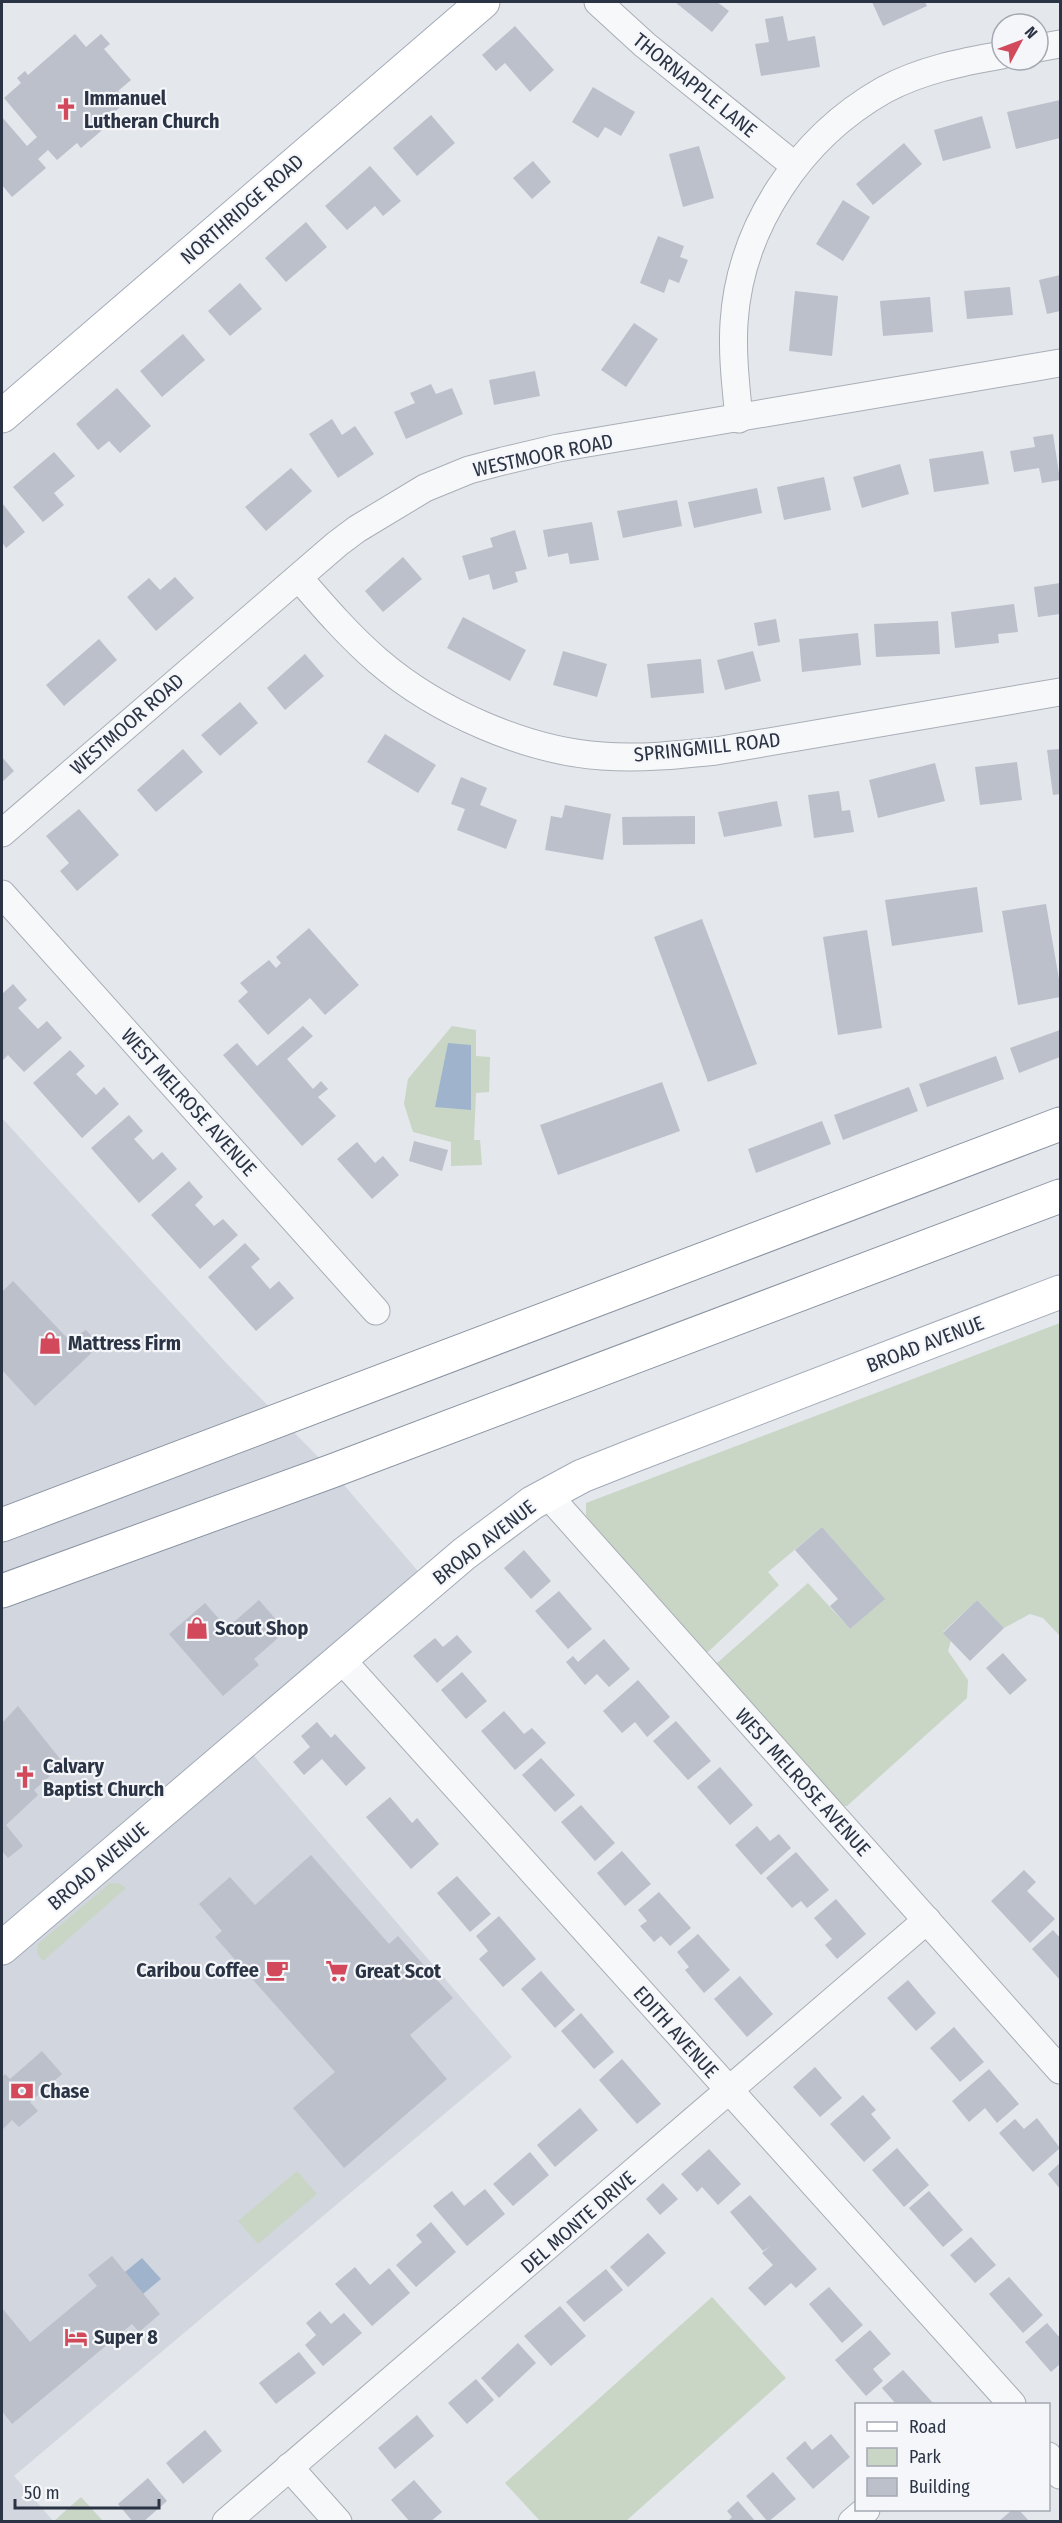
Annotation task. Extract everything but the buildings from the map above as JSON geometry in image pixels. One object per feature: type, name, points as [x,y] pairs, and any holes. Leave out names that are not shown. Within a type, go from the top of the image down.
[{"type":"main road","name":"NORTHRIDGE ROAD","points":[[2,416],[483,2]]},
{"type":"main road","points":[[2,1525],[1060,1124]]},
{"type":"main road","points":[[2,1591],[355,1463],[1060,1196]]},
{"type":"main road","name":"BROAD AVENUE","points":[[2,1948],[464,1554],[508,1519],[547,1494],[582,1476],[635,1455],[1060,1292]]},
{"type":"street","name":"THORNAPPLE LANE","points":[[598,2],[645,45],[795,166]]},
{"type":"street","points":[[739,419],[734,350],[738,292],[745,265],[759,229],[781,186],[816,141],[838,122],[886,90],[944,67],[990,57]]},
{"type":"street","name":"WESTMOOR ROAD","points":[[2,833],[357,529],[424,488],[469,470],[558,448],[1060,363]]},
{"type":"street","name":"SPRINGMILL ROAD","points":[[299,578],[358,644],[380,663],[427,696],[495,729],[573,753],[630,757],[706,752],[1060,692]]},
{"type":"street","name":"WEST MELROSE AVENUE","points":[[2,894],[376,1311]]},
{"type":"street","name":"WEST MELROSE AVENUE","points":[[547,1494],[1060,2070]]},
{"type":"street","name":"EDITH AVENUE","points":[[341,1659],[729,2090],[999,2400]]},
{"type":"street","name":"DEL MONTE DRIVE","points":[[226,2522],[541,2254],[927,1920]]},
{"type":"street","points":[[1050,2459],[1060,2475]]},
{"type":"street","points":[[289,2467],[338,2522]]},
{"type":"street","points":[[852,2522],[865,2511]]},
{"type":"shaded area","points":[[2,1118],[228,1365],[332,1471],[429,1584],[243,1743],[512,2057],[14,2476],[54,2522],[2,2521]]},
{"type":"green space","points":[[452,1026],[476,1030],[476,1056],[490,1057],[489,1092],[476,1093],[474,1140],[480,1140],[482,1165],[451,1166],[451,1142],[413,1132],[404,1104],[408,1079]]},
{"type":"green space","points":[[1060,1323],[1060,1636],[1043,1618],[1030,1614],[1004,1628],[977,1600],[943,1632],[951,1641],[948,1651],[968,1680],[967,1698],[847,1806],[840,1806],[718,1670],[717,1663],[808,1583],[850,1629],[884,1599],[822,1527],[768,1572],[779,1585],[708,1652],[702,1652],[586,1516],[586,1503]]},
{"type":"green space","points":[[110,1883],[120,1884],[126,1888],[43,1961],[37,1953],[38,1944]]},
{"type":"green space","points":[[297,2171],[317,2194],[258,2244],[238,2221]]},
{"type":"green space","points":[[712,2297],[786,2378],[626,2521],[540,2521],[505,2483]]},
{"type":"green space","points":[[81,2497],[103,2521],[54,2521]]},
{"type":"water","points":[[448,1043],[471,1045],[471,1110],[435,1107]]},
{"type":"water","points":[[142,2258],[161,2279],[143,2294],[125,2272]]},
{"type":"place","name":"Immanuel Lutheran Church","points":[[66,109]]},
{"type":"place","name":"Mattress Firm","points":[[50,1343]]},
{"type":"place","name":"Scout Shop","points":[[197,1628]]},
{"type":"place","name":"Calvary Baptist Church","points":[[25,1777]]},
{"type":"place","name":"Caribou Coffee","points":[[277,1970]]},
{"type":"place","name":"Great Scot","points":[[337,1971]]},
{"type":"place","name":"Chase","points":[[22,2091]]},
{"type":"place","name":"Super 8","points":[[76,2337]]}]
